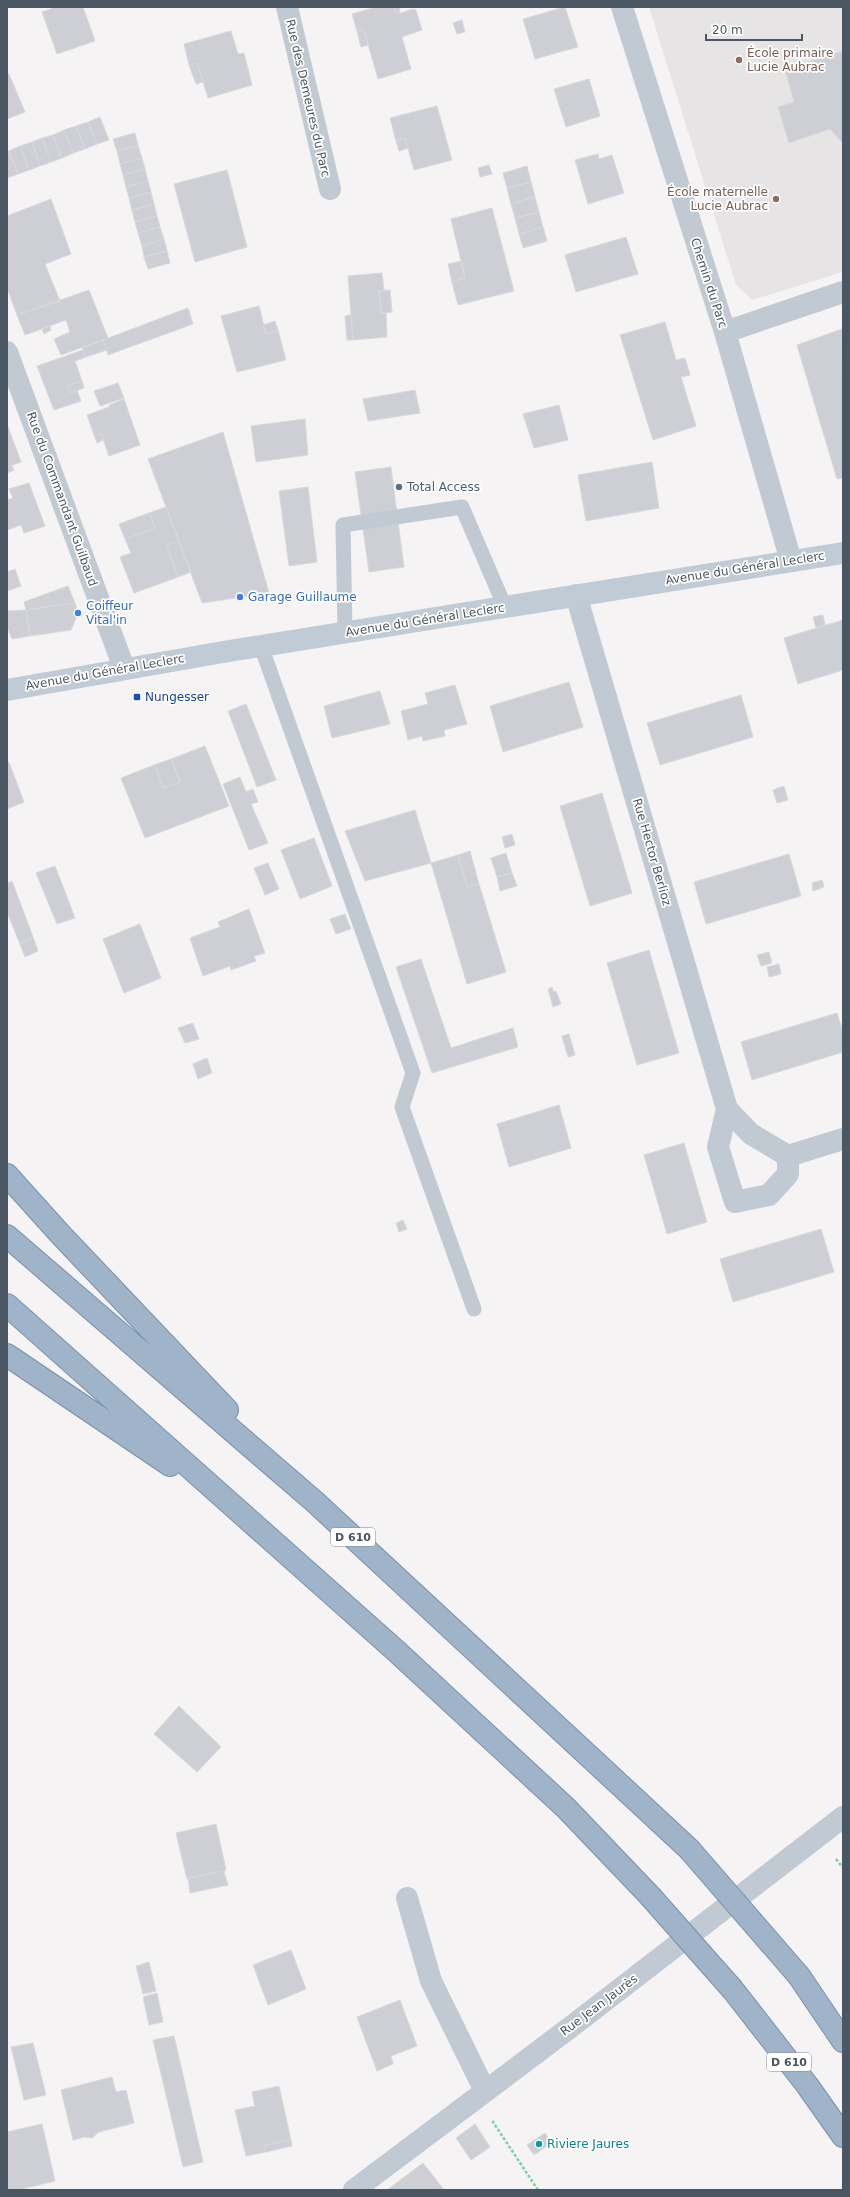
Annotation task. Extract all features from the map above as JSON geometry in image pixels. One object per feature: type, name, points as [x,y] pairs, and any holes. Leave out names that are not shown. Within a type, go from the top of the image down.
[{"type":"highway","points":[[7,1175],[61,1235],[315,1502]]},
{"type":"highway","name":"D 610","points":[[7,1236],[315,1502],[689,1849],[799,1976],[843,2041]]},
{"type":"highway","name":"D 610","points":[[7,1305],[394,1649],[566,1808],[650,1896],[733,1990],[807,2085],[843,2136]]},
{"type":"highway","points":[[7,1355],[236,1509]]},
{"type":"main road","name":"Avenue du Général Leclerc","points":[[7,690],[124,668],[843,553]]},
{"type":"street","name":"Rue des Demeures du Parc","points":[[287,7],[330,189]]},
{"type":"street","name":"Chemin du Parc","points":[[622,7],[724,332],[790,561]]},
{"type":"street","points":[[724,332],[843,292]]},
{"type":"street","name":"Rue du Commandant Guilbaud","points":[[7,352],[124,668]]},
{"type":"street","name":"Rue Hector Berlioz","points":[[576,595],[727,1109],[751,1134],[788,1156],[788,1174],[769,1195],[735,1202],[718,1147],[727,1109]]},
{"type":"street","points":[[788,1156],[843,1139]]},
{"type":"street","name":"Rue Jean Jaurès","points":[[354,2190],[843,1817]]},
{"type":"street","points":[[407,1898],[431,1981],[485,2091]]},
{"type":"lane","points":[[345,632],[343,525],[462,507],[505,607]]},
{"type":"lane","points":[[261,646],[413,1073],[402,1106],[474,1309]]},
{"type":"path","points":[[493,2122],[538,2190]]},
{"type":"shaded area","name":"École maternelle Lucie Aubrac","points":[[649,7],[843,7],[843,272],[752,300],[736,285]]},
{"type":"building","points":[[56,7],[83,7],[95,41],[57,54],[42,12]]},
{"type":"building","points":[[376,7],[394,7],[396,13],[413,9],[416,10],[422,30],[402,37],[411,69],[378,79],[364,30],[357,31],[352,14]]},
{"type":"building","points":[[394,7],[399,7],[400,12],[396,13]]},
{"type":"building","points":[[565,7],[578,47],[535,59],[523,19]]},
{"type":"building","points":[[462,20],[465,32],[457,34],[453,23]]},
{"type":"building","points":[[364,30],[368,45],[361,47],[357,31]]},
{"type":"building","points":[[231,31],[238,54],[244,53],[252,85],[208,98],[197,63],[189,65],[184,44]]},
{"type":"building","points":[[843,51],[843,143],[830,129],[789,143],[778,107],[794,102],[785,69]]},
{"type":"building","points":[[197,63],[203,82],[196,84],[189,65]]},
{"type":"building","points":[[7,74],[9,74],[25,112],[7,119]]},
{"type":"building","points":[[589,79],[600,116],[566,127],[554,89]]},
{"type":"building","points":[[437,106],[452,160],[414,170],[405,138],[396,141],[390,118]]},
{"type":"building","points":[[100,117],[109,140],[97,144],[88,122]]},
{"type":"building","points":[[88,122],[97,144],[85,149],[76,126]]},
{"type":"building","points":[[76,126],[85,149],[73,153],[64,130]]},
{"type":"building","points":[[64,130],[73,153],[62,158],[53,135]]},
{"type":"building","points":[[135,133],[138,146],[117,151],[113,139]]},
{"type":"building","points":[[53,135],[62,158],[51,162],[42,138]]},
{"type":"building","points":[[42,138],[51,162],[40,166],[32,142]]},
{"type":"building","points":[[405,138],[408,148],[399,151],[396,141]]},
{"type":"building","points":[[32,142],[40,166],[29,170],[20,146]]},
{"type":"building","points":[[20,146],[29,170],[18,174],[9,151]]},
{"type":"building","points":[[138,146],[142,158],[120,164],[117,151]]},
{"type":"building","points":[[7,151],[9,151],[18,174],[7,178]]},
{"type":"building","points":[[598,154],[599,159],[612,155],[624,193],[588,204],[575,160]]},
{"type":"building","points":[[142,158],[145,169],[123,175],[120,164]]},
{"type":"building","points":[[489,165],[492,174],[480,177],[478,168]]},
{"type":"building","points":[[527,166],[531,182],[507,188],[503,173]]},
{"type":"building","points":[[145,169],[148,181],[126,187],[123,175]]},
{"type":"building","points":[[227,170],[247,247],[195,262],[174,184]]},
{"type":"building","points":[[148,181],[151,192],[129,198],[126,187]]},
{"type":"building","points":[[531,182],[535,197],[511,204],[507,188]]},
{"type":"building","points":[[151,192],[154,204],[132,210],[129,198]]},
{"type":"building","points":[[535,197],[539,212],[515,218],[511,204]]},
{"type":"building","points":[[51,199],[71,254],[45,264],[60,301],[17,315],[7,288],[7,216]]},
{"type":"building","points":[[154,204],[157,216],[135,222],[132,210]]},
{"type":"building","points":[[492,208],[514,291],[458,305],[452,282],[465,278],[451,219]]},
{"type":"building","points":[[539,212],[543,227],[519,234],[515,218]]},
{"type":"building","points":[[157,216],[160,227],[138,233],[135,222]]},
{"type":"building","points":[[160,227],[164,239],[142,246],[138,233]]},
{"type":"building","points":[[543,227],[547,241],[523,248],[519,234]]},
{"type":"building","points":[[626,237],[638,274],[576,292],[565,255]]},
{"type":"building","points":[[164,239],[167,251],[144,257],[142,246]]},
{"type":"building","points":[[167,251],[170,263],[148,269],[144,257]]},
{"type":"building","points":[[461,261],[465,278],[452,282],[448,264]]},
{"type":"building","points":[[382,273],[384,290],[379,291],[381,313],[386,313],[387,337],[353,340],[348,276]]},
{"type":"building","points":[[89,290],[108,338],[61,355],[54,339],[70,332],[66,320],[25,335],[17,315]]},
{"type":"building","points":[[390,290],[392,312],[381,313],[379,291]]},
{"type":"building","points":[[259,306],[266,334],[278,330],[286,360],[237,372],[221,316]]},
{"type":"building","points":[[188,308],[193,324],[108,355],[103,340]]},
{"type":"building","points":[[351,315],[353,340],[347,340],[345,316]]},
{"type":"building","points":[[275,321],[278,330],[266,334],[263,325]]},
{"type":"building","points":[[665,322],[676,360],[685,358],[690,375],[681,377],[696,426],[653,440],[620,335]]},
{"type":"building","points":[[50,326],[51,330],[44,334],[42,329]]},
{"type":"building","points":[[842,329],[843,478],[837,479],[797,345]]},
{"type":"building","points":[[103,340],[107,350],[86,357],[82,348]]},
{"type":"building","points":[[83,350],[86,357],[75,361],[82,381],[67,386],[70,393],[77,390],[81,401],[54,410],[37,366]]},
{"type":"building","points":[[82,381],[84,388],[70,393],[67,386]]},
{"type":"building","points":[[118,383],[124,398],[100,406],[94,391]]},
{"type":"building","points":[[415,390],[420,413],[368,421],[363,399]]},
{"type":"building","points":[[124,399],[140,445],[109,456],[101,433],[94,435],[87,415],[109,407],[109,405]]},
{"type":"building","points":[[559,405],[568,440],[534,448],[523,414]]},
{"type":"building","points":[[305,419],[308,455],[256,462],[251,426]]},
{"type":"building","points":[[7,424],[21,462],[7,467]]},
{"type":"building","points":[[223,432],[269,593],[202,603],[148,459]]},
{"type":"building","points":[[101,433],[103,440],[97,443],[94,435]]},
{"type":"building","points":[[652,462],[659,508],[586,521],[578,475]]},
{"type":"building","points":[[11,465],[14,470],[7,473],[7,467]]},
{"type":"building","points":[[391,467],[404,567],[369,572],[355,472]]},
{"type":"building","points":[[29,483],[45,526],[24,533],[21,525],[7,530],[7,500],[13,498],[9,489]]},
{"type":"building","points":[[308,487],[317,562],[289,566],[279,491]]},
{"type":"building","points":[[166,507],[179,541],[166,545],[178,577],[134,593],[120,557],[131,553],[125,539],[155,528],[149,513]]},
{"type":"building","points":[[149,513],[155,528],[125,539],[119,524]]},
{"type":"building","points":[[179,541],[191,572],[178,577],[166,545]]},
{"type":"building","points":[[15,569],[21,586],[7,591],[7,572]]},
{"type":"building","points":[[68,586],[75,603],[26,610],[24,602]]},
{"type":"building","points":[[75,603],[78,613],[71,630],[30,636],[26,610]]},
{"type":"building","points":[[26,610],[30,636],[12,639],[7,626],[7,611]]},
{"type":"building","points":[[823,615],[825,625],[816,628],[813,617]]},
{"type":"building","points":[[843,620],[843,670],[798,684],[784,638]]},
{"type":"building","points":[[569,682],[583,727],[503,752],[490,706]]},
{"type":"building","points":[[455,685],[467,724],[444,730],[445,736],[423,741],[422,736],[408,740],[401,711],[428,704],[425,693]]},
{"type":"building","points":[[380,691],[390,724],[332,738],[324,706]]},
{"type":"building","points":[[741,695],[753,737],[660,765],[647,723]]},
{"type":"building","points":[[246,704],[276,780],[257,787],[228,711]]},
{"type":"building","points":[[205,746],[229,806],[145,838],[121,778],[154,765],[164,788],[180,782],[171,759]]},
{"type":"building","points":[[171,759],[180,782],[164,788],[154,765]]},
{"type":"building","points":[[9,762],[24,802],[7,809],[7,763]]},
{"type":"building","points":[[240,777],[246,792],[253,789],[258,802],[251,804],[268,843],[249,850],[223,784]]},
{"type":"building","points":[[784,786],[788,800],[777,803],[773,790]]},
{"type":"building","points":[[602,793],[632,893],[590,906],[560,806]]},
{"type":"building","points":[[415,810],[431,863],[365,881],[345,831]]},
{"type":"building","points":[[512,834],[515,845],[505,848],[502,837]]},
{"type":"building","points":[[314,838],[332,886],[300,899],[281,850]]},
{"type":"building","points":[[470,851],[479,884],[467,887],[458,855]]},
{"type":"building","points":[[506,853],[512,873],[497,877],[491,858]]},
{"type":"building","points":[[789,854],[801,896],[706,924],[694,882]]},
{"type":"building","points":[[458,855],[467,887],[479,884],[506,972],[467,984],[431,863]]},
{"type":"building","points":[[268,863],[279,889],[265,895],[254,868]]},
{"type":"building","points":[[55,866],[75,918],[57,924],[36,873]]},
{"type":"building","points":[[512,873],[517,886],[500,891],[497,877]]},
{"type":"building","points":[[822,880],[824,887],[813,891],[812,883]]},
{"type":"building","points":[[12,881],[33,937],[20,944],[7,912],[7,883]]},
{"type":"building","points":[[249,909],[265,953],[254,956],[256,961],[231,970],[230,966],[203,976],[190,938],[220,927],[218,922]]},
{"type":"building","points":[[345,914],[351,929],[336,934],[330,919]]},
{"type":"building","points":[[140,924],[161,978],[124,993],[103,939]]},
{"type":"building","points":[[33,937],[38,951],[25,957],[20,944]]},
{"type":"building","points":[[649,950],[679,1053],[637,1065],[607,963]]},
{"type":"building","points":[[769,952],[772,963],[761,966],[757,955]]},
{"type":"building","points":[[421,959],[451,1048],[513,1028],[518,1047],[432,1073],[396,967]]},
{"type":"building","points":[[779,964],[781,974],[769,977],[767,967]]},
{"type":"building","points":[[552,987],[554,992],[556,991],[561,1004],[553,1007],[548,989]]},
{"type":"building","points":[[837,1013],[843,1032],[843,1052],[752,1080],[741,1042]]},
{"type":"building","points":[[193,1023],[199,1039],[185,1043],[178,1028]]},
{"type":"building","points":[[569,1034],[575,1055],[568,1057],[562,1036]]},
{"type":"building","points":[[207,1058],[212,1073],[198,1079],[193,1064]]},
{"type":"building","points":[[559,1105],[571,1148],[509,1167],[497,1124]]},
{"type":"building","points":[[684,1143],[707,1222],[667,1234],[644,1155]]},
{"type":"building","points":[[403,1220],[407,1229],[399,1232],[396,1223]]},
{"type":"building","points":[[821,1229],[834,1272],[733,1302],[720,1259]]},
{"type":"building","points":[[179,1706],[221,1747],[197,1772],[154,1734]]},
{"type":"building","points":[[216,1824],[226,1870],[187,1879],[176,1833]]},
{"type":"building","points":[[226,1870],[224,1872],[228,1885],[190,1893],[188,1878]]},
{"type":"building","points":[[291,1950],[306,1989],[268,2005],[253,1965]]},
{"type":"building","points":[[149,1962],[156,1991],[143,1994],[136,1966]]},
{"type":"building","points":[[157,1993],[163,2022],[149,2025],[143,1997]]},
{"type":"building","points":[[400,2000],[417,2046],[391,2056],[393,2064],[377,2071],[357,2017]]},
{"type":"building","points":[[174,2036],[203,2162],[183,2167],[153,2040]]},
{"type":"building","points":[[33,2043],[46,2095],[24,2100],[11,2047]]},
{"type":"building","points":[[112,2077],[116,2092],[126,2090],[134,2123],[99,2132],[92,2138],[84,2137],[73,2140],[61,2090]]},
{"type":"building","points":[[279,2086],[291,2140],[265,2145],[266,2152],[246,2156],[235,2110],[255,2106],[252,2092]]},
{"type":"building","points":[[42,2124],[55,2181],[18,2190],[7,2190],[7,2132]]},
{"type":"building","points":[[475,2124],[490,2147],[471,2160],[456,2138]]},
{"type":"building","name":"Riviere Jaures","points":[[545,2133],[551,2143],[534,2155],[527,2145]]},
{"type":"building","points":[[291,2140],[292,2146],[266,2152],[265,2145]]},
{"type":"building","points":[[423,2163],[444,2190],[387,2190]]},
{"type":"place","name":"École primaire Lucie Aubrac","points":[[739,60]]},
{"type":"place","name":"École maternelle Lucie Aubrac","points":[[776,199]]},
{"type":"place","name":"Total Access","points":[[399,487]]},
{"type":"place","name":"Garage Guillaume","points":[[240,597]]},
{"type":"place","name":"Coiffeur Vital'in","points":[[78,613]]},
{"type":"place","name":"Nungesser","points":[[137,697]]},
{"type":"place","name":"Riviere Jaures","points":[[539,2144]]}]
